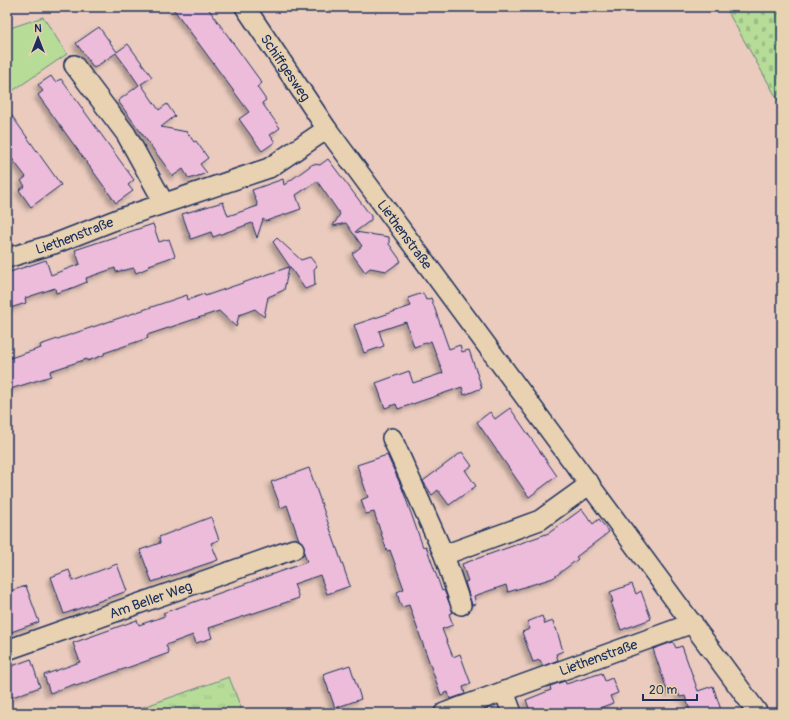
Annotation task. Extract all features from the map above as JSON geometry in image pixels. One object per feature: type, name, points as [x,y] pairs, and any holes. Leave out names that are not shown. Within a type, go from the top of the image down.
[{"type":"street","name":"Schiffgesweg","points":[[245,7],[327,129]]},
{"type":"street","points":[[74,65],[126,134],[164,203]]},
{"type":"street","name":"Liethenstraße","points":[[7,258],[54,244],[164,203],[269,168],[327,129],[693,622],[758,713]]},
{"type":"street","points":[[392,438],[444,555],[461,605]]},
{"type":"street","points":[[444,555],[540,520],[590,484]]},
{"type":"street","name":"Am Beller Weg","points":[[7,650],[294,549]]},
{"type":"street","name":"Liethenstraße","points":[[444,713],[693,622]]},
{"type":"street","points":[[504,691],[512,713]]},
{"type":"green space","points":[[725,7],[782,7],[782,107]]},
{"type":"green space","points":[[43,17],[67,54],[8,94],[7,29]]},
{"type":"green space","points":[[229,677],[243,713],[126,713]]},
{"type":"building","points":[[172,7],[207,7],[262,83],[257,87],[266,100],[262,103],[280,128],[270,135],[275,142],[262,151],[239,119],[249,112]]},
{"type":"building","points":[[99,27],[117,52],[128,44],[152,77],[141,84],[159,110],[167,104],[175,116],[161,127],[187,132],[194,142],[196,141],[208,158],[200,164],[207,173],[189,179],[183,169],[173,176],[118,101],[139,85],[130,72],[116,53],[94,68],[76,43]]},
{"type":"building","points":[[51,76],[55,82],[61,79],[134,180],[128,185],[133,191],[116,203],[38,95],[43,91],[38,85]]},
{"type":"building","points":[[7,109],[61,185],[31,207],[19,190],[25,186],[21,181],[26,177],[7,152]]},
{"type":"building","points":[[328,159],[371,216],[371,220],[355,232],[389,237],[389,244],[401,261],[387,271],[370,268],[365,272],[352,254],[362,246],[346,223],[333,226],[340,214],[317,181],[296,195],[301,209],[266,221],[263,219],[257,238],[252,223],[213,237],[211,232],[191,239],[182,214],[223,202],[228,216],[258,206],[252,190],[283,179],[284,185],[313,164],[320,165]]},
{"type":"building","points":[[153,224],[159,242],[169,239],[175,256],[149,265],[150,267],[136,273],[134,268],[116,272],[115,268],[86,278],[87,282],[72,288],[56,293],[55,288],[25,298],[26,303],[10,308],[7,301],[7,273],[46,260],[51,275],[80,264],[75,250]]},
{"type":"building","points":[[277,238],[301,260],[310,257],[317,266],[314,269],[315,285],[305,289],[273,242]]},
{"type":"building","points":[[289,267],[284,290],[268,297],[264,317],[255,309],[239,315],[236,327],[219,311],[147,335],[148,338],[104,353],[104,355],[50,371],[51,376],[7,390],[7,359],[41,348],[40,345],[187,295],[188,300],[204,294],[205,296]]},
{"type":"building","points":[[423,293],[426,300],[431,298],[449,349],[460,345],[462,352],[469,350],[482,388],[464,395],[462,387],[398,409],[396,404],[385,408],[376,383],[409,371],[413,383],[443,373],[431,341],[414,347],[406,322],[379,331],[384,346],[364,353],[354,325],[411,306],[408,298]]},
{"type":"building","points":[[510,408],[557,476],[529,497],[477,422],[490,412],[495,419]]},
{"type":"building","points":[[462,452],[472,466],[465,470],[476,486],[449,505],[438,490],[432,495],[423,481]]},
{"type":"building","points":[[387,455],[402,488],[423,547],[426,546],[442,591],[444,590],[453,612],[449,614],[453,625],[442,629],[453,657],[460,654],[471,684],[463,687],[465,694],[450,699],[448,692],[441,695],[409,605],[402,607],[399,600],[397,592],[404,589],[390,550],[387,551],[374,512],[366,514],[361,500],[368,497],[357,465]]},
{"type":"building","points":[[309,468],[350,586],[327,594],[320,575],[294,584],[299,598],[209,628],[212,638],[196,643],[193,635],[166,645],[169,653],[76,686],[75,684],[50,693],[44,675],[80,662],[73,643],[137,620],[139,625],[165,616],[163,613],[307,562],[304,553],[304,546],[299,540],[287,505],[281,508],[271,482]]},
{"type":"building","points":[[582,509],[593,524],[599,519],[609,532],[576,557],[578,559],[553,578],[508,592],[506,585],[474,596],[476,604],[472,605],[465,582],[468,581],[462,564],[549,533]]},
{"type":"building","points":[[211,517],[219,540],[211,543],[218,560],[152,582],[140,550],[160,543],[159,537]]},
{"type":"building","points":[[117,564],[127,591],[64,614],[51,577],[69,570],[73,581]]},
{"type":"building","points":[[632,584],[636,594],[641,591],[651,619],[621,630],[611,602],[613,602],[610,592]]},
{"type":"building","points":[[26,586],[39,622],[11,632],[7,621],[7,592]]},
{"type":"building","points":[[542,616],[545,624],[553,621],[563,651],[556,654],[558,660],[543,666],[540,660],[533,662],[522,632],[530,629],[527,622]]},
{"type":"building","points":[[673,642],[676,648],[682,646],[698,691],[713,686],[722,713],[691,713],[685,696],[680,697],[677,690],[668,693],[653,649]]},
{"type":"building","points":[[31,659],[40,687],[7,699],[7,668]]},
{"type":"building","points":[[350,665],[361,699],[335,708],[323,674]]},
{"type":"building","points":[[602,673],[605,681],[612,678],[618,693],[610,696],[613,703],[586,713],[531,713],[526,700],[551,690],[550,686],[565,681],[566,684]]}]
